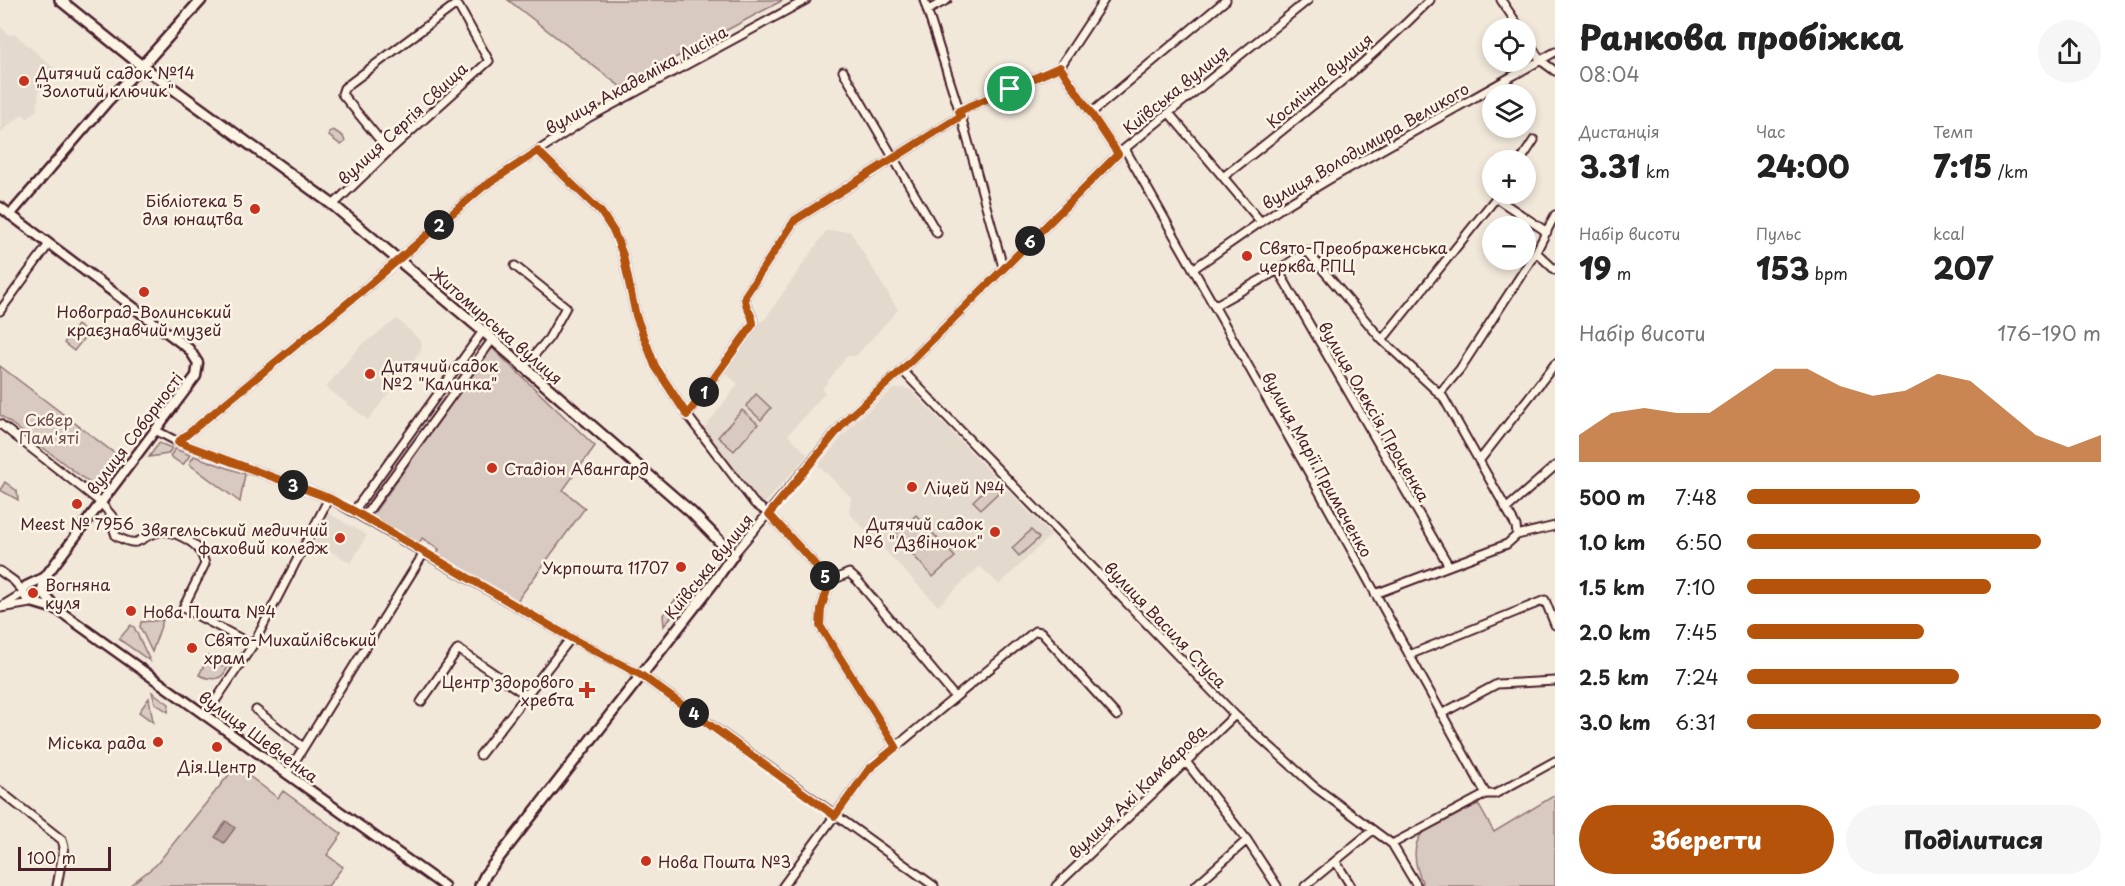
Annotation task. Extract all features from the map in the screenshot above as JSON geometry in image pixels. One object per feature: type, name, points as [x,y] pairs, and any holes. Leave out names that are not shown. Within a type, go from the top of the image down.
[{"type":"main road","name":"Житомирська вулиця","points":[[60,0],[142,66],[333,205],[692,512],[733,555]]},
{"type":"main road","points":[[142,66],[201,0]]},
{"type":"main road","name":"Київська вулиця","points":[[480,886],[486,874],[733,555]]},
{"type":"street","name":"вулиця Академіка Лисіна","points":[[178,442],[483,187],[588,118],[807,0]]},
{"type":"street","points":[[924,0],[960,113],[1003,267]]},
{"type":"street","points":[[928,10],[947,0]]},
{"type":"street","points":[[687,415],[753,324],[744,304],[745,296],[795,220],[893,159],[960,113],[1060,67],[1104,0]]},
{"type":"street","points":[[1090,113],[1226,0]]},
{"type":"street","name":"Київська вулиця","points":[[733,555],[848,418],[902,370],[1121,151],[1308,0]]},
{"type":"street","name":"Космічна вулиця","points":[[1223,177],[1354,71],[1430,0]]},
{"type":"street","points":[[1501,0],[1513,18]]},
{"type":"street","name":"вулиця Сергія Свища","points":[[333,205],[489,61],[459,7],[455,5],[344,88],[342,94],[389,151]]},
{"type":"street","name":"вулиця Володимира Великого","points":[[1193,269],[1261,222],[1328,180],[1555,52]]},
{"type":"street","points":[[1536,53],[1540,60],[1555,71]]},
{"type":"street","points":[[10,215],[108,101],[142,66]]},
{"type":"street","name":"вулиця Марії Примаченко","points":[[1060,67],[1090,113],[1121,151],[1193,269],[1486,794]]},
{"type":"street","points":[[843,71],[937,232]]},
{"type":"street","points":[[1169,113],[1261,222]]},
{"type":"street","points":[[1528,150],[1534,140]]},
{"type":"street","points":[[538,151],[601,212],[614,232],[623,255],[636,316],[655,366],[687,415],[754,503],[769,514],[830,581]]},
{"type":"street","points":[[1382,340],[1491,204]]},
{"type":"street","points":[[1508,204],[1547,232]]},
{"type":"street","name":"вулиця Соборності","points":[[0,207],[189,349],[195,356],[199,369],[45,578],[42,591]]},
{"type":"street","points":[[1555,215],[1536,252],[1555,270]]},
{"type":"street","points":[[0,311],[49,244]]},
{"type":"street","points":[[1214,306],[1307,251],[1382,340],[1439,394],[1516,526],[1517,534]]},
{"type":"street","points":[[515,266],[566,307],[549,338],[523,368]]},
{"type":"street","name":"вулиця Олексія Проценка","points":[[1278,270],[1449,566]]},
{"type":"street","points":[[1439,394],[1460,369],[1524,270]]},
{"type":"street","points":[[354,511],[483,331]]},
{"type":"street","points":[[364,517],[492,340]]},
{"type":"street","points":[[1479,461],[1555,364]]},
{"type":"street","name":"вулиця Василя Стуса","points":[[902,370],[1235,715],[1315,787],[1392,844],[1418,886]]},
{"type":"street","points":[[0,424],[100,502],[118,523],[114,530],[116,536],[138,543],[158,532],[166,532],[188,541],[200,551],[205,564],[183,608],[253,645]]},
{"type":"street","points":[[155,430],[178,442],[329,498],[571,638],[641,675],[934,886]]},
{"type":"street","points":[[1506,509],[1555,466]]},
{"type":"street","points":[[205,716],[253,645],[329,498]]},
{"type":"street","points":[[1375,594],[1507,544],[1517,534],[1555,526]]},
{"type":"street","points":[[287,774],[424,553]]},
{"type":"street","points":[[0,571],[27,588],[38,585],[42,591],[40,600],[0,608]]},
{"type":"street","points":[[896,747],[820,626],[821,609],[830,581],[849,573],[858,581],[955,697]]},
{"type":"street","points":[[0,608],[45,578]]},
{"type":"street","points":[[27,588],[25,600],[32,603]]},
{"type":"street","name":"вулиця Шевченка","points":[[42,591],[58,610],[444,886]]},
{"type":"street","points":[[1408,655],[1545,600],[1555,625]]},
{"type":"street","name":"вулиця Шевченка","points":[[32,603],[58,610]]},
{"type":"street","points":[[783,886],[869,769],[1038,631],[1117,716]]},
{"type":"street","points":[[480,755],[571,638]]},
{"type":"street","points":[[421,702],[458,649],[526,695]]},
{"type":"street","points":[[1441,714],[1497,684],[1555,681]]},
{"type":"street","points":[[256,710],[303,747]]},
{"type":"street","name":"вулиця Акі Камбарова","points":[[1056,886],[1235,715]]},
{"type":"street","points":[[1392,844],[1486,794],[1495,794],[1555,760]]},
{"type":"street","points":[[1187,763],[1247,840],[1277,886]]},
{"type":"street","points":[[0,791],[62,840],[64,847],[57,886]]},
{"type":"street","points":[[1305,886],[1373,830]]},
{"type":"street","points":[[1194,886],[1247,840]]},
{"type":"street","points":[[1336,862],[1352,886]]},
{"type":"shaded area","name":"Дитячий садок №14 \"Золотий ключик\"","points":[[0,26],[9,35],[15,34],[57,71],[39,91],[37,109],[28,119],[23,114],[1,132]]},
{"type":"shaded area","points":[[826,231],[850,231],[898,310],[856,356],[847,356],[822,389],[825,393],[788,435],[808,455],[763,505],[703,430],[738,384],[722,371],[756,324],[765,319]]},
{"type":"shaded area","name":"Дитячий садок №2 \"Калинка\"","points":[[397,319],[422,342],[421,351],[368,420],[326,387],[360,346]]},
{"type":"shaded area","name":"Ліцей №4","points":[[893,389],[911,390],[1051,535],[999,585],[980,566],[938,606],[849,513],[851,497],[818,465],[857,420]]},
{"type":"shaded area","name":"Звягельський медичний фаховий коледж","points":[[328,513],[367,535],[351,563],[312,541]]},
{"type":"shaded area","points":[[226,821],[235,828],[224,843],[215,837]]},
{"type":"green space","points":[[508,0],[783,0],[621,87]]},
{"type":"green space","points":[[333,130],[343,136],[345,142],[341,145],[329,136],[329,132]]},
{"type":"green space","points":[[77,325],[88,333],[74,351],[64,343]]},
{"type":"green space","name":"Стадіон Авангард","points":[[491,347],[595,446],[563,490],[585,508],[517,601],[437,555],[439,549],[422,538],[419,544],[372,516]]},
{"type":"green space","name":"Сквер Пам'яті","points":[[0,366],[118,456],[95,487],[0,415]]},
{"type":"green space","points":[[756,394],[771,408],[761,420],[746,406]]},
{"type":"green space","points":[[742,410],[758,424],[734,451],[718,437]]},
{"type":"green space","points":[[159,443],[172,448],[168,454],[149,457]]},
{"type":"green space","points":[[175,449],[190,455],[183,465],[170,456]]},
{"type":"green space","points":[[194,456],[245,474],[240,502],[189,464]]},
{"type":"green space","points":[[5,482],[17,491],[18,500],[0,490]]},
{"type":"green space","points":[[991,484],[999,492],[981,509],[973,501]]},
{"type":"green space","points":[[916,515],[955,557],[933,577],[895,535]]},
{"type":"green space","points":[[1031,530],[1039,538],[1019,556],[1012,548]]},
{"type":"green space","points":[[675,600],[683,602],[664,626],[663,615]]},
{"type":"green space","points":[[163,620],[152,652],[140,627],[141,622]]},
{"type":"green space","points":[[131,625],[134,627],[150,661],[119,639]]},
{"type":"green space","points":[[209,656],[222,666],[228,666],[220,677],[213,679],[199,675]]},
{"type":"green space","points":[[152,692],[169,704],[168,712],[155,703]]},
{"type":"green space","points":[[149,698],[153,722],[139,712]]},
{"type":"green space","points":[[236,766],[278,798],[283,791],[342,834],[327,855],[343,867],[328,886],[129,886],[156,865]]},
{"type":"green space","points":[[1555,795],[1555,886],[1424,886],[1415,853],[1422,833],[1478,804],[1494,832]]},
{"type":"place","name":"Дитячий садок №14 \"Золотий ключик\"","points":[[24,81]]},
{"type":"place","name":"Бібліотека 5 для юнацтва","points":[[255,209]]},
{"type":"place","name":"Свято-Преображенська церква РПЦ","points":[[1247,256]]},
{"type":"place","name":"Новоград-Волинський краєзнавчий музей","points":[[144,292]]},
{"type":"place","name":"Дитячий садок №2 \"Калинка\"","points":[[370,374]]},
{"type":"place","name":"Стадіон Авангард","points":[[492,468]]},
{"type":"place","name":"Ліцей №4","points":[[912,487]]},
{"type":"place","name":"Meest № 7956","points":[[77,504]]},
{"type":"place","name":"Дитячий садок №6 \"Дзвіночок\"","points":[[995,532]]},
{"type":"place","name":"Звягельський медичний фаховий коледж","points":[[340,538]]},
{"type":"place","name":"Укрпошта 11707","points":[[681,567]]},
{"type":"place","name":"Вогняна куля","points":[[33,593]]},
{"type":"place","name":"Нова Пошта №4","points":[[131,611]]},
{"type":"place","name":"Свято-Михайлiвський храм","points":[[192,648]]},
{"type":"place","name":"Центр здорового хребта","points":[[587,690]]},
{"type":"place","name":"Міська рада","points":[[158,742]]},
{"type":"place","name":"Дія.Центр","points":[[217,747]]},
{"type":"place","name":"Нова Пошта №3","points":[[646,861]]},
{"type":"route","points":[[1060,67],[1118,154],[902,370],[848,418],[769,514],[830,581],[821,609],[820,626],[896,747],[869,769],[835,816],[641,675],[571,638],[354,511],[329,498],[178,442],[362,291],[483,187],[538,151],[601,212],[614,232],[623,255],[636,316],[655,366],[687,415],[753,324],[744,304],[745,296],[795,220],[961,116],[959,111],[1010,89],[1060,67]]}]
